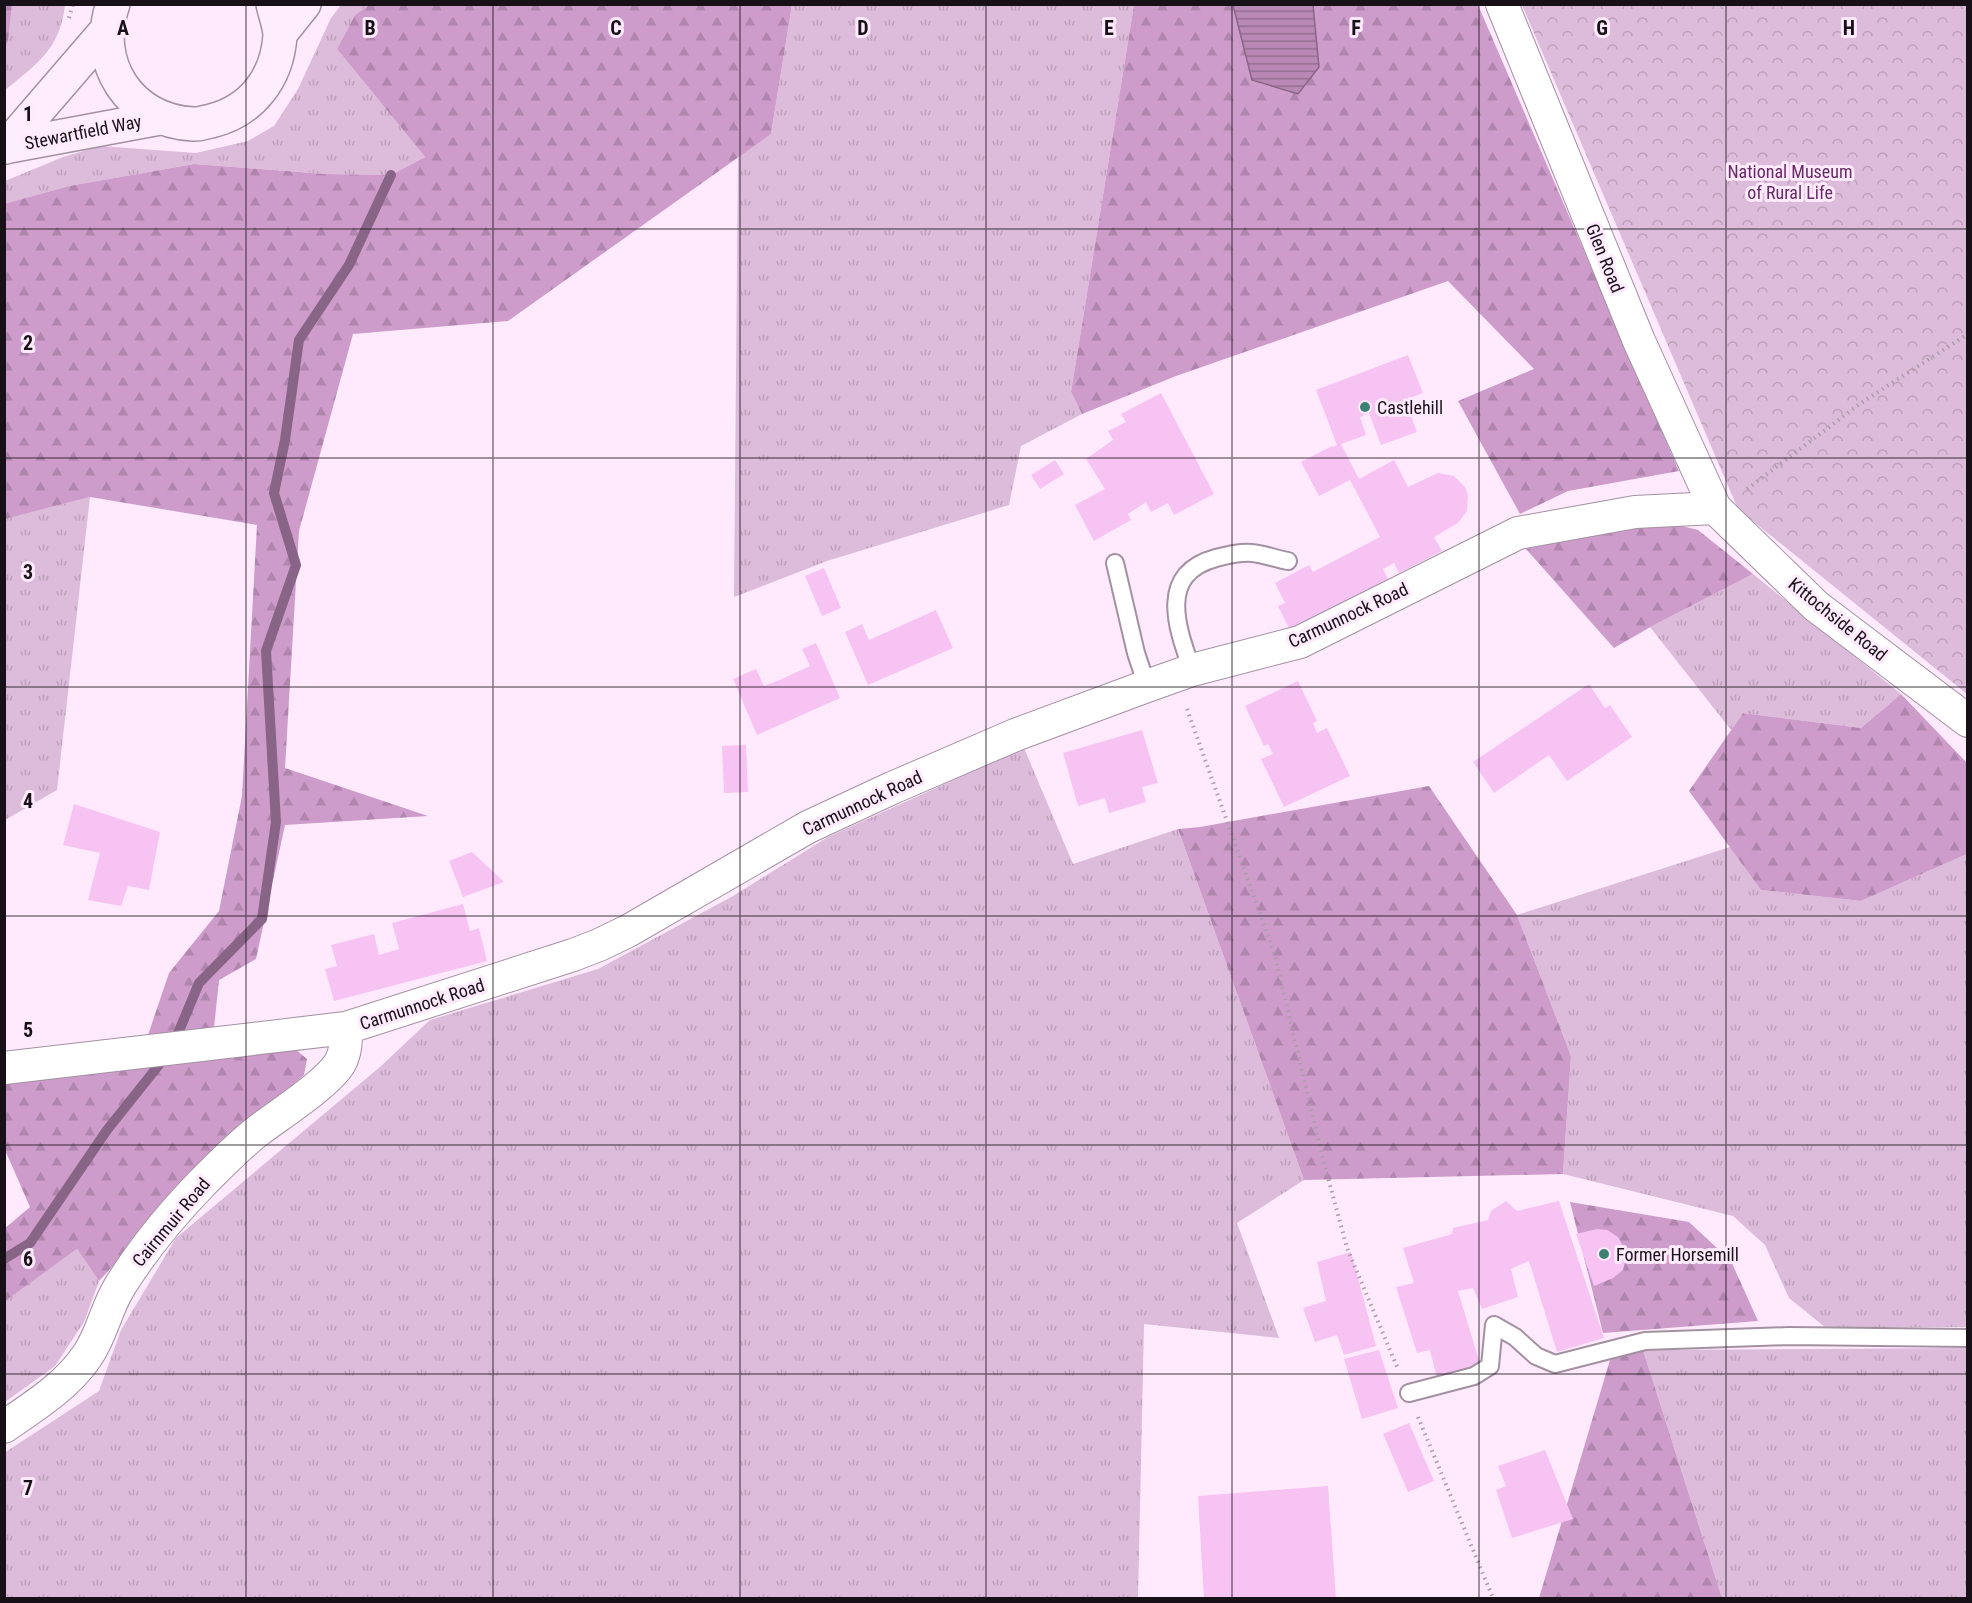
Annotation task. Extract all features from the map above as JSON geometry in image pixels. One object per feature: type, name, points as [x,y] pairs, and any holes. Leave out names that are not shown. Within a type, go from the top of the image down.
[{"type":"street","points":[[111,12],[111,67],[130,98],[160,118],[194,125],[228,117],[256,97],[274,68],[276,19],[304,4]]},
{"type":"street","name":"Glen Road","points":[[1502,4],[1639,341],[1715,508]]},
{"type":"street","name":"Stewartfield Way","points":[[5,147],[111,12]]},
{"type":"street","name":"Stewartfield Way","points":[[5,147],[160,118]]},
{"type":"street","name":"Carmunnock Road","points":[[4,1068],[346,1028],[599,945],[628,931],[808,826],[1015,735],[1171,677],[1300,642],[1518,533],[1635,512],[1715,508]]},
{"type":"street","name":"Kittochside Road","points":[[1715,508],[1816,606],[1968,721]]},
{"type":"street","name":"Cairnmuir Road","points":[[4,1428],[72,1375],[83,1362],[119,1287],[153,1239],[202,1183],[256,1132],[316,1087],[338,1066],[344,1056],[346,1028]]},
{"type":"lane","points":[[1115,563],[1136,653],[1171,677],[1180,637],[1176,594],[1186,575],[1196,565],[1235,553],[1253,553],[1288,561]]},
{"type":"lane","points":[[1409,1394],[1473,1377],[1490,1366],[1494,1324],[1536,1356],[1555,1364],[1645,1341],[1789,1336],[1968,1338]]},
{"type":"path","points":[[1715,508],[1751,487],[1861,403],[1968,334]]},
{"type":"path","points":[[1171,677],[1274,953],[1320,1148],[1347,1248],[1493,1599]]},
{"type":"green space","points":[[5,4],[12,5],[8,42],[5,46]]},
{"type":"green space","points":[[12,5],[65,5],[58,33],[45,54],[5,90],[5,46],[8,42]]},
{"type":"green space","points":[[341,5],[369,5],[355,15],[337,49],[425,157],[391,175],[326,174],[194,164],[69,186],[5,204],[5,181],[63,157],[100,146],[196,153],[248,141],[274,126],[298,89],[331,18]]},
{"type":"green space","points":[[369,5],[792,5],[771,134],[508,321],[353,334],[299,531],[285,768],[428,816],[285,825],[256,959],[219,980],[214,1028],[148,1035],[169,973],[219,911],[242,796],[257,525],[90,497],[5,519],[4,204],[69,186],[194,164],[326,174],[391,175],[425,157],[337,49],[355,15]]},
{"type":"green space","points":[[792,5],[1134,5],[1071,392],[1082,414],[1021,446],[1009,505],[827,561],[734,597],[738,156],[771,134]]},
{"type":"green space","points":[[1134,5],[1233,5],[1252,80],[1313,9],[1313,5],[1478,5],[1679,471],[1568,491],[1520,514],[1458,401],[1534,369],[1448,281],[1176,376],[1082,414],[1071,392]]},
{"type":"green space","name":"National Museum of Rural Life","points":[[1522,5],[1967,5],[1967,694],[1738,509]]},
{"type":"green space","points":[[90,497],[57,790],[5,820],[4,519]]},
{"type":"green space","points":[[1662,521],[1698,530],[1753,574],[1614,648],[1526,549],[1610,529]]},
{"type":"green space","points":[[1753,574],[1901,694],[1861,728],[1743,713],[1731,730],[1650,627]]},
{"type":"green space","points":[[1901,694],[1967,763],[1967,854],[1861,901],[1761,890],[1689,791],[1743,713],[1861,728]]},
{"type":"green space","points":[[1024,748],[1073,864],[1178,829],[1304,1180],[1237,1223],[1279,1338],[1144,1324],[1138,1598],[5,1598],[4,1453],[99,1391],[121,1330],[176,1238],[380,1067],[430,1020],[598,969],[733,896],[828,837]]},
{"type":"green space","points":[[1429,786],[1517,915],[1571,1056],[1563,1174],[1304,1180],[1178,829]]},
{"type":"green space","points":[[1730,847],[1761,890],[1861,901],[1967,854],[1967,1327],[1825,1327],[1789,1298],[1765,1245],[1733,1216],[1563,1174],[1571,1056],[1517,915]]},
{"type":"green space","points":[[294,1048],[307,1059],[304,1075],[161,1203],[125,1253],[99,1281],[77,1249],[5,1301],[4,1229],[30,1207],[5,1150],[5,1079]]},
{"type":"green space","points":[[1570,1202],[1689,1222],[1731,1261],[1758,1321],[1603,1333]]},
{"type":"green space","points":[[77,1249],[99,1281],[84,1322],[55,1366],[5,1402],[4,1301]]},
{"type":"green space","points":[[1967,1348],[1967,1598],[1722,1598],[1643,1350]]},
{"type":"green space","points":[[1643,1350],[1722,1598],[1539,1598],[1610,1360]]},
{"type":"shaded area","points":[[1233,5],[1313,5],[1319,67],[1298,94],[1252,80]]},
{"type":"building","points":[[1408,355],[1423,393],[1405,400],[1417,432],[1381,445],[1369,413],[1360,417],[1366,435],[1341,444],[1359,479],[1394,460],[1408,487],[1438,473],[1454,476],[1465,487],[1468,495],[1467,511],[1458,523],[1434,537],[1442,551],[1399,573],[1394,563],[1383,569],[1388,579],[1290,630],[1278,606],[1285,603],[1275,583],[1309,565],[1313,572],[1380,537],[1350,480],[1319,496],[1301,462],[1337,445],[1316,390]]},
{"type":"building","points":[[1161,393],[1214,494],[1174,515],[1168,503],[1151,512],[1146,502],[1128,514],[1131,520],[1094,541],[1075,505],[1105,489],[1086,459],[1113,440],[1108,431],[1126,422],[1121,414]]},
{"type":"building","points":[[1055,460],[1064,474],[1040,489],[1031,475]]},
{"type":"building","points":[[824,568],[841,608],[822,616],[805,576]]},
{"type":"building","points":[[936,610],[953,648],[868,685],[845,632],[862,624],[869,640]]},
{"type":"building","points":[[816,643],[840,698],[757,735],[733,679],[756,669],[764,686],[782,679],[810,666],[802,649]]},
{"type":"building","points":[[1298,681],[1317,721],[1313,723],[1317,733],[1327,728],[1350,776],[1284,807],[1261,759],[1273,754],[1268,744],[1264,746],[1245,706]]},
{"type":"building","points":[[1589,684],[1605,708],[1610,705],[1632,737],[1567,781],[1549,755],[1494,793],[1473,762]]},
{"type":"building","points":[[1142,730],[1158,783],[1142,787],[1146,802],[1109,813],[1105,798],[1078,806],[1063,753]]},
{"type":"building","points":[[746,745],[748,792],[724,793],[722,746]]},
{"type":"building","points":[[74,804],[160,832],[149,890],[128,886],[121,906],[88,900],[100,853],[63,845]]},
{"type":"building","points":[[472,852],[504,882],[463,897],[449,861]]},
{"type":"building","points":[[463,904],[470,931],[479,928],[487,961],[334,1001],[325,969],[337,966],[331,945],[374,934],[379,955],[399,949],[392,923]]},
{"type":"building","points":[[1506,1201],[1517,1211],[1559,1201],[1604,1338],[1557,1352],[1529,1261],[1511,1269],[1518,1297],[1482,1309],[1473,1288],[1458,1291],[1480,1364],[1437,1378],[1430,1350],[1417,1353],[1396,1287],[1414,1283],[1403,1248],[1452,1234],[1453,1228],[1488,1220],[1491,1211]]},
{"type":"building","name":"Former Horsemill","points":[[1597,1229],[1607,1230],[1618,1237],[1624,1248],[1626,1259],[1623,1270],[1613,1278],[1594,1286],[1576,1234]]},
{"type":"building","points":[[1351,1252],[1376,1346],[1344,1355],[1337,1335],[1315,1342],[1303,1308],[1326,1301],[1317,1262]]},
{"type":"building","points":[[1379,1350],[1398,1408],[1362,1419],[1344,1359]]},
{"type":"building","points":[[1409,1423],[1434,1481],[1408,1492],[1383,1434]]},
{"type":"building","points":[[1545,1450],[1573,1519],[1512,1538],[1496,1490],[1506,1486],[1498,1466]]},
{"type":"building","points":[[1328,1486],[1336,1598],[1204,1598],[1198,1496]]},
{"type":"waterway","points":[[174,1043],[199,983],[262,919],[276,822],[266,651],[296,565],[274,493],[285,440],[299,340],[349,265],[391,175]]},
{"type":"waterway","points":[[4,1259],[30,1243],[107,1130],[166,1056]]},
{"type":"place","name":"Castlehill","points":[[1365,407]]},
{"type":"place","name":"Former Horsemill","points":[[1604,1254]]}]
